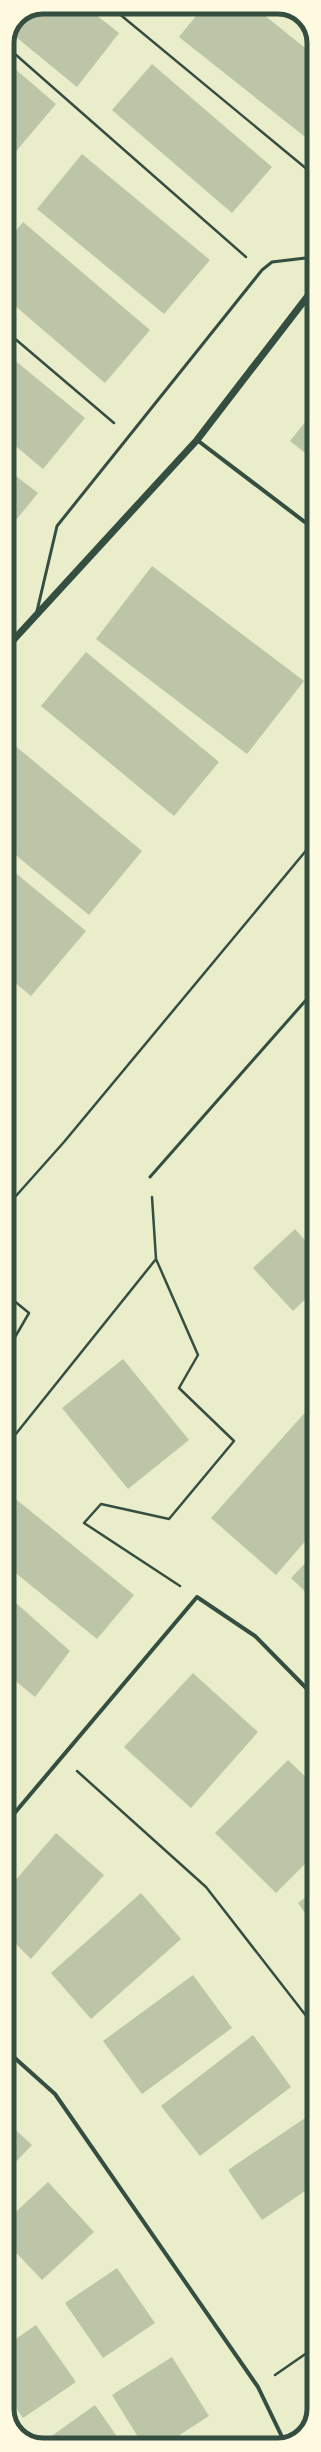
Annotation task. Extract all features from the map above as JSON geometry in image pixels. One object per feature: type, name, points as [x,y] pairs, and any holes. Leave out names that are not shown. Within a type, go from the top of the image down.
[{"type":"street","points":[[14,640],[36,618],[197,440],[307,297]]},
{"type":"street","points":[[197,440],[307,523]]},
{"type":"street","points":[[14,1814],[197,1597],[255,1636],[307,1689]]},
{"type":"street","points":[[14,2057],[55,2094],[258,2387],[282,2438]]},
{"type":"lane","points":[[36,618],[57,526],[128,435],[262,270],[272,262],[307,258]]},
{"type":"lane","points":[[150,1177],[307,999]]},
{"type":"path","points":[[120,14],[307,168]]},
{"type":"path","points":[[14,52],[262,270]]},
{"type":"path","points":[[14,338],[128,435]]},
{"type":"path","points":[[14,1198],[64,1142],[307,849]]},
{"type":"path","points":[[150,1177],[156,1259],[198,1355],[179,1388],[234,1441],[169,1519],[101,1504],[84,1522],[197,1597]]},
{"type":"path","points":[[14,1436],[156,1259]]},
{"type":"path","points":[[14,1301],[29,1313],[14,1339]]},
{"type":"path","points":[[61,1757],[206,1887],[307,2017]]},
{"type":"path","points":[[258,2387],[307,2353]]},
{"type":"building","points":[[43,14],[95,14],[119,33],[77,87],[15,36],[19,27],[27,19],[32,16]]},
{"type":"building","points":[[197,14],[263,14],[307,49],[307,132],[304,136],[179,37]]},
{"type":"building","points":[[152,64],[272,167],[232,213],[112,110]]},
{"type":"building","points":[[14,68],[56,104],[14,154]]},
{"type":"building","points":[[82,154],[210,260],[164,314],[37,209]]},
{"type":"building","points":[[23,222],[150,330],[105,383],[14,305],[14,233]]},
{"type":"building","points":[[14,360],[85,418],[43,469],[14,445]]},
{"type":"building","points":[[307,420],[307,454],[290,441]]},
{"type":"building","points":[[14,474],[38,493],[14,522]]},
{"type":"building","points":[[152,566],[304,681],[247,754],[96,639]]},
{"type":"building","points":[[86,652],[219,762],[174,816],[41,706]]},
{"type":"building","points":[[14,745],[142,851],[89,915],[14,854]]},
{"type":"building","points":[[14,872],[86,931],[31,996],[14,982]]},
{"type":"building","points":[[295,1229],[307,1242],[307,1298],[293,1311],[253,1268]]},
{"type":"building","points":[[123,1359],[189,1440],[128,1489],[62,1408]]},
{"type":"building","points":[[307,1410],[307,1539],[276,1575],[211,1518]]},
{"type":"building","points":[[14,1498],[134,1595],[97,1639],[14,1572]]},
{"type":"building","points":[[307,1561],[307,1593],[291,1578]]},
{"type":"building","points":[[14,1601],[70,1651],[35,1697],[14,1680]]},
{"type":"building","points":[[193,1673],[258,1732],[191,1808],[124,1747]]},
{"type":"building","points":[[288,1760],[307,1778],[307,1862],[276,1893],[215,1833]]},
{"type":"building","points":[[56,1833],[104,1875],[31,1959],[14,1942],[14,1882]]},
{"type":"building","points":[[141,1893],[181,1939],[91,2019],[51,1973]]},
{"type":"building","points":[[307,1896],[307,1916],[298,1903]]},
{"type":"building","points":[[193,1975],[232,2028],[142,2094],[103,2041]]},
{"type":"building","points":[[253,2035],[291,2087],[200,2156],[161,2106]]},
{"type":"building","points":[[307,2117],[307,2190],[262,2220],[228,2170]]},
{"type":"building","points":[[14,2128],[32,2145],[14,2164]]},
{"type":"building","points":[[48,2182],[94,2232],[42,2280],[14,2250],[14,2214]]},
{"type":"building","points":[[117,2268],[155,2323],[103,2358],[65,2303]]},
{"type":"building","points":[[36,2325],[76,2382],[23,2418],[14,2405],[14,2340]]},
{"type":"building","points":[[172,2357],[209,2416],[175,2438],[139,2438],[112,2395]]},
{"type":"building","points":[[95,2405],[118,2438],[49,2438]]}]
